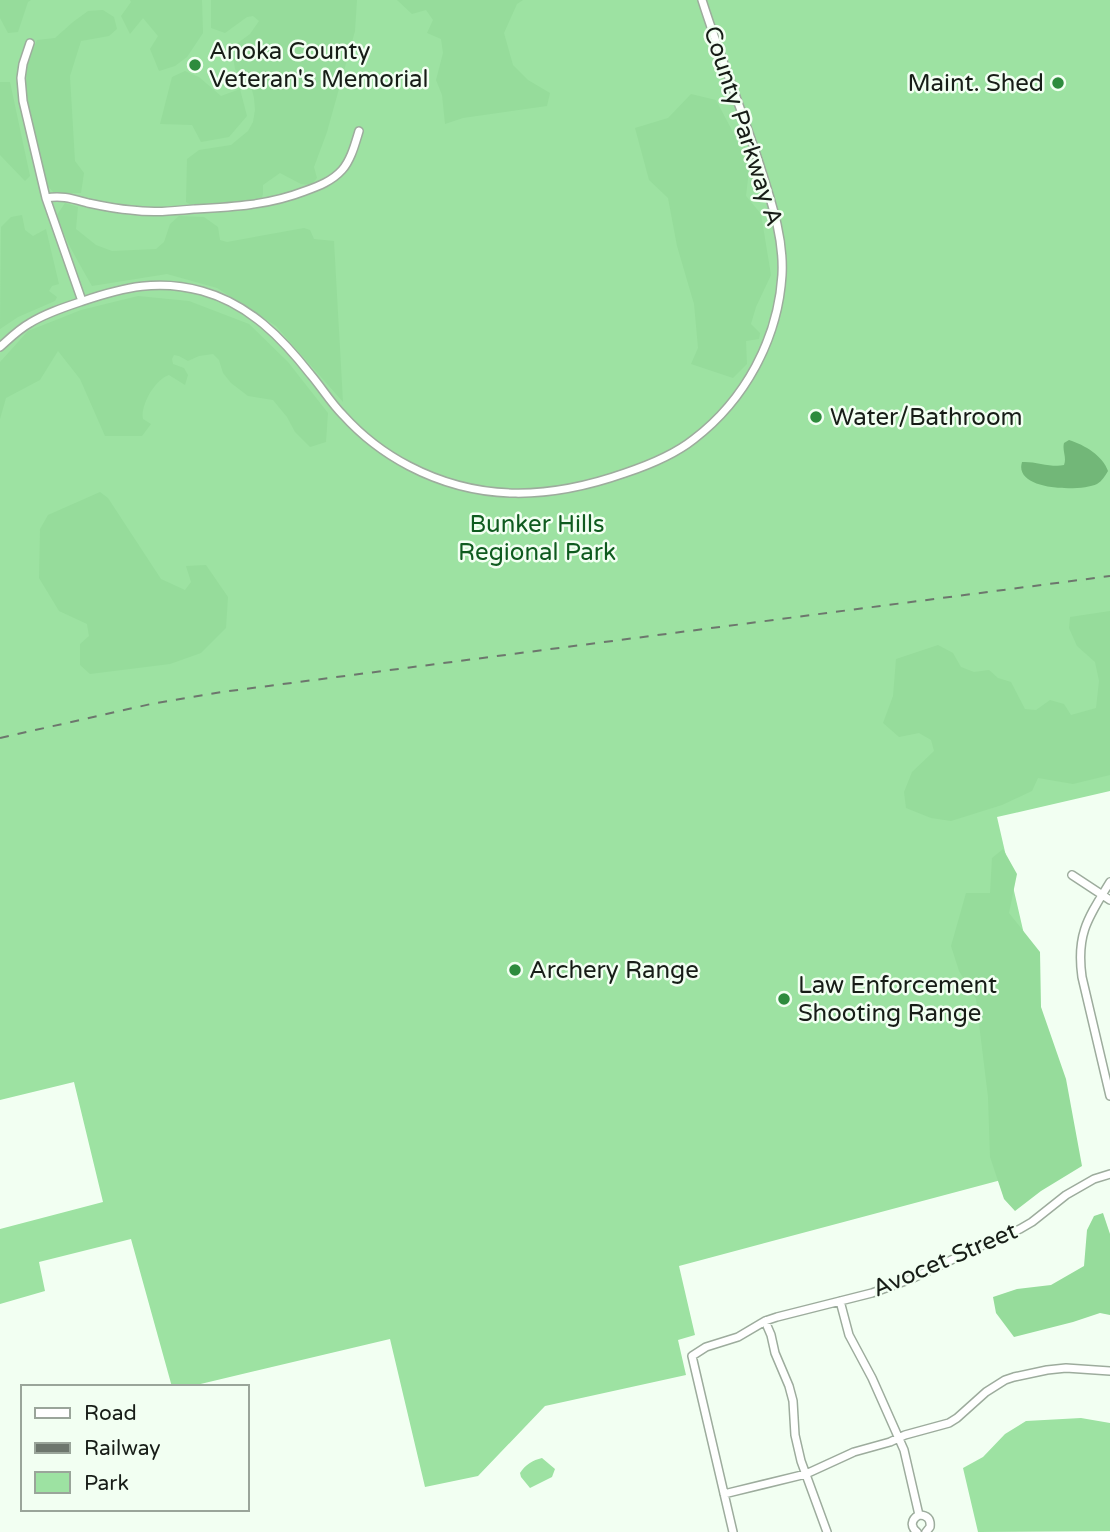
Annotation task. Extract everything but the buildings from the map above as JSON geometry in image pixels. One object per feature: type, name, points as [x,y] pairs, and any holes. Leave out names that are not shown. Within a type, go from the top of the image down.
[{"type":"street","name":"County Parkway A","points":[[0,347],[28,324],[55,311],[103,293],[165,284],[201,290],[231,302],[254,316],[277,335],[342,414],[370,441],[410,466],[451,484],[513,494],[561,490],[609,478],[666,457],[705,430],[733,402],[743,387],[762,355],[773,326],[782,273],[781,244],[774,211],[702,0]]},
{"type":"street","points":[[30,43],[23,64],[23,101],[47,198],[82,301]]},
{"type":"street","points":[[47,198],[61,196],[120,209],[148,212],[270,203],[330,180],[347,163],[359,131]]},
{"type":"street","points":[[1072,875],[1110,900]]},
{"type":"street","points":[[1110,882],[1082,933],[1080,960],[1082,977],[1106,1060],[1110,1096]]},
{"type":"street","name":"Avocet Street","points":[[724,1494],[692,1356],[706,1347],[738,1336],[765,1321],[790,1312],[894,1287],[1020,1229],[1066,1195],[1110,1174]]},
{"type":"street","points":[[840,1301],[849,1335],[872,1378],[908,1463],[919,1515]]},
{"type":"street","points":[[765,1321],[789,1386],[793,1401],[795,1435],[827,1532]]},
{"type":"street","points":[[733,1532],[724,1494],[806,1474],[854,1452],[949,1423],[986,1392],[1014,1377],[1066,1368],[1110,1371]]},
{"type":"street","points":[[917,1532],[912,1523],[919,1515],[929,1519],[930,1527],[926,1532]]},
{"type":"green space","name":"Bunker Hills Regional Park","points":[[0,0],[1110,0],[1110,791],[997,817],[1076,1160],[679,1266],[695,1335],[678,1340],[686,1375],[545,1406],[478,1476],[425,1487],[390,1339],[196,1385],[171,1385],[131,1239],[39,1262],[45,1291],[0,1304],[0,1229],[103,1202],[74,1082],[0,1100]]},
{"type":"green space","points":[[1081,1418],[1110,1423],[1110,1531],[978,1532],[963,1468],[983,1457],[1005,1434],[1026,1421]]},
{"type":"green space","points":[[542,1458],[555,1469],[552,1477],[530,1488],[520,1473],[530,1463]]},
{"type":"shaded area","points":[[0,0],[31,0],[18,32],[8,33],[0,18]]},
{"type":"shaded area","points":[[130,0],[202,0],[203,33],[187,57],[175,66],[159,71],[150,49],[158,36],[143,18],[130,34],[121,16]]},
{"type":"shaded area","points":[[211,0],[357,0],[355,31],[327,132],[314,167],[317,178],[311,185],[301,184],[280,173],[263,185],[261,200],[191,205],[186,202],[187,159],[199,150],[231,145],[248,131],[255,110],[252,90],[235,69],[233,56],[235,45],[250,34],[259,21],[253,16],[247,17],[225,33],[211,28]]},
{"type":"shaded area","points":[[397,0],[523,0],[517,4],[504,33],[513,65],[528,80],[550,93],[547,106],[463,118],[445,124],[442,95],[436,80],[443,53],[441,39],[427,33],[433,20],[426,10],[412,14]]},
{"type":"shaded area","points":[[103,10],[114,17],[117,29],[109,36],[81,41],[70,76],[75,161],[84,173],[81,193],[54,193],[46,184],[31,122],[26,91],[27,64],[37,40],[55,38],[88,11]]},
{"type":"shaded area","points":[[185,71],[199,77],[221,96],[240,89],[247,116],[229,137],[201,142],[192,125],[160,124],[172,77]]},
{"type":"shaded area","points":[[0,82],[10,82],[30,176],[25,181],[0,155]]},
{"type":"shaded area","points":[[691,94],[716,100],[734,134],[749,170],[746,196],[761,214],[771,275],[751,324],[760,333],[759,339],[746,341],[747,364],[733,378],[691,364],[698,348],[694,304],[677,246],[668,198],[649,180],[635,128],[668,118]]},
{"type":"shaded area","points":[[65,203],[78,207],[76,229],[96,245],[112,251],[156,249],[164,242],[170,224],[179,216],[204,217],[218,227],[220,240],[227,242],[304,228],[310,230],[314,239],[334,241],[343,402],[276,326],[217,288],[167,274],[92,286],[60,225],[57,215]]},
{"type":"shaded area","points":[[22,215],[25,230],[33,236],[46,229],[59,284],[52,286],[49,291],[57,297],[55,301],[18,317],[0,329],[1,227],[11,217]]},
{"type":"shaded area","points":[[138,296],[189,301],[249,324],[288,362],[328,413],[326,442],[310,447],[295,432],[273,400],[248,396],[231,383],[213,354],[188,361],[174,355],[173,364],[184,368],[188,375],[185,385],[169,375],[154,387],[146,400],[143,414],[143,419],[151,424],[142,436],[105,436],[80,379],[58,351],[40,380],[6,398],[0,419],[0,362],[28,331],[81,310]]},
{"type":"shaded area","points":[[1069,440],[1087,448],[1106,466],[1108,471],[1097,484],[1077,488],[1050,487],[1037,484],[1022,472],[1022,462],[1064,465],[1064,443]]},
{"type":"shaded area","points":[[100,492],[108,498],[161,579],[185,590],[191,582],[186,566],[206,565],[228,597],[226,628],[201,653],[170,664],[90,674],[80,665],[80,644],[89,636],[87,624],[59,611],[39,578],[40,529],[48,515]]},
{"type":"shaded area","points":[[1110,611],[1110,775],[1073,784],[1038,778],[1032,791],[1002,805],[951,821],[931,818],[906,808],[904,792],[912,772],[934,751],[931,740],[919,733],[899,737],[883,723],[893,696],[896,659],[938,645],[953,653],[961,667],[974,672],[989,670],[998,678],[1011,682],[1025,709],[1036,710],[1050,700],[1064,704],[1071,715],[1096,708],[1099,681],[1095,662],[1077,646],[1069,628],[1070,617]]},
{"type":"shaded area","points":[[1003,849],[1017,874],[1009,913],[1040,952],[1041,1007],[1066,1079],[1082,1166],[1041,1191],[1015,1211],[1004,1199],[990,1157],[988,1097],[976,999],[959,971],[951,946],[966,893],[990,893],[992,858]]},
{"type":"shaded area","points":[[1103,1213],[1110,1234],[1110,1315],[1100,1313],[1014,1337],[996,1313],[993,1297],[1017,1289],[1051,1285],[1084,1266],[1087,1230],[1094,1216]]},
{"type":"railway","points":[[0,738],[151,704],[222,692],[1110,576]]},
{"type":"place","name":"Anoka County Veteran's Memorial","points":[[195,65]]},
{"type":"place","name":"Maint. Shed","points":[[1058,83]]},
{"type":"place","name":"Water/Bathroom","points":[[816,417]]},
{"type":"place","name":"Archery Range","points":[[515,970]]},
{"type":"place","name":"Law Enforcement Shooting Range","points":[[784,999]]}]
